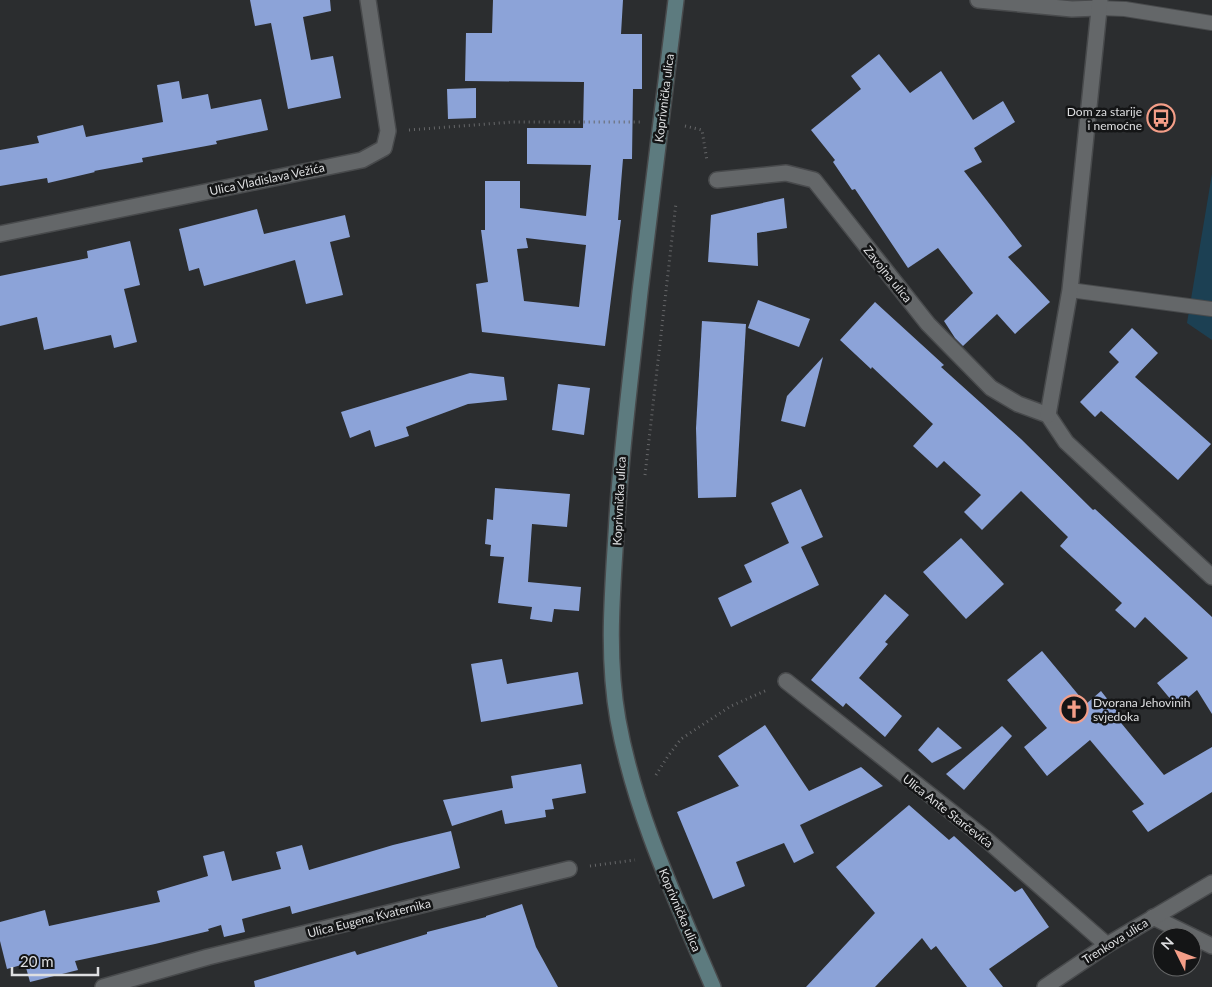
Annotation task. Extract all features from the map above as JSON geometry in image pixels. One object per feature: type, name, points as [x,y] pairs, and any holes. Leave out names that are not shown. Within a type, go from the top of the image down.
[{"type":"main road","name":"Koprivnička ulica","points":[[676,0],[621,453],[611,629],[612,678],[620,728],[638,804],[656,854],[713,987]]},
{"type":"street","points":[[368,0],[388,132]]},
{"type":"street","points":[[978,0],[1072,9],[1099,4],[1070,290],[1048,416],[1066,442],[1212,577]]},
{"type":"street","name":"Ulica Vladislava Vežića","points":[[0,234],[362,160],[384,148],[388,132]]},
{"type":"street","name":"Zavojna ulica","points":[[717,180],[786,173],[814,180],[928,324],[991,388],[1018,404],[1048,416]]},
{"type":"street","name":"Ulica Ante Starčevića","points":[[786,681],[987,840],[1107,945]]},
{"type":"street","name":"Ulica Eugena Kvaternika","points":[[103,987],[208,957],[569,869]]},
{"type":"street","name":"Trenkova ulica","points":[[1045,987],[1107,945],[1212,884]]},
{"type":"street","points":[[1153,917],[1212,946]]},
{"type":"lane","points":[[1099,4],[1212,23]]},
{"type":"lane","points":[[1070,290],[1212,309]]},
{"type":"path","points":[[388,132],[514,122],[644,122]]},
{"type":"path","points":[[684,136],[685,126],[702,130],[708,168],[717,180]]},
{"type":"path","points":[[645,479],[677,194]]},
{"type":"path","points":[[654,767],[656,775],[681,739],[731,706],[786,681]]},
{"type":"path","points":[[569,869],[638,860]]},
{"type":"shaded area","points":[[1212,174],[1212,340],[1187,323]]},
{"type":"building","points":[[250,0],[330,0],[331,11],[303,17],[311,60],[333,56],[341,98],[288,109],[271,23],[255,26]]},
{"type":"building","points":[[493,0],[623,0],[621,34],[642,34],[642,89],[633,89],[632,159],[623,159],[618,220],[621,220],[605,346],[482,332],[476,284],[488,282],[481,230],[485,230],[485,181],[520,181],[520,208],[586,216],[591,165],[527,164],[527,128],[583,128],[584,82],[465,81],[466,33],[492,33]],"holes":[[[526,238],[586,245],[579,307],[524,301],[517,249],[528,248]]]},
{"type":"building","points":[[879,54],[910,93],[941,71],[973,120],[1003,101],[1015,122],[974,148],[982,162],[964,171],[1022,246],[1008,257],[1050,302],[1015,334],[997,314],[963,346],[955,338],[944,321],[973,293],[938,248],[908,268],[855,189],[852,190],[833,162],[835,160],[811,130],[861,89],[851,76]]},
{"type":"building","points":[[179,81],[182,99],[208,94],[211,109],[261,99],[268,130],[216,141],[217,144],[142,158],[143,162],[94,171],[48,183],[47,178],[0,186],[0,150],[39,143],[37,136],[83,125],[86,137],[163,122],[157,85]]},
{"type":"building","points":[[476,88],[476,118],[448,119],[447,89]]},
{"type":"building","points":[[784,198],[787,228],[757,233],[758,266],[708,262],[711,215]]},
{"type":"building","points":[[257,209],[264,234],[345,215],[350,237],[330,242],[343,295],[306,304],[295,260],[204,286],[199,268],[189,271],[179,229]]},
{"type":"building","points":[[130,241],[140,285],[124,289],[137,342],[114,348],[111,335],[44,350],[37,317],[0,326],[0,276],[88,258],[87,251]]},
{"type":"building","points":[[758,300],[810,319],[799,347],[748,328]]},
{"type":"building","points":[[875,302],[944,365],[941,367],[1021,439],[1093,510],[1095,509],[1212,617],[1212,714],[1197,690],[1177,707],[1157,683],[1188,658],[1145,617],[1135,628],[1115,610],[1122,603],[1060,546],[1068,537],[1021,491],[982,530],[964,512],[981,495],[944,461],[937,468],[913,446],[933,424],[840,340]]},
{"type":"building","points":[[702,321],[746,324],[736,497],[698,498],[696,428]]},
{"type":"building","points":[[1132,328],[1158,353],[1135,377],[1211,444],[1178,480],[1101,411],[1095,417],[1080,402],[1119,362],[1109,352]]},
{"type":"building","points":[[823,357],[805,427],[781,421],[787,396]]},
{"type":"building","points":[[470,373],[504,377],[507,400],[468,404],[406,427],[409,436],[375,447],[370,430],[350,438],[341,412]]},
{"type":"building","points":[[558,384],[590,388],[584,435],[552,430]]},
{"type":"building","points":[[495,488],[570,494],[567,527],[532,524],[528,582],[581,587],[579,611],[554,609],[552,622],[530,619],[532,607],[498,603],[504,557],[490,556],[491,545],[485,544],[487,519],[493,520]]},
{"type":"building","points":[[801,489],[823,537],[801,547],[819,585],[731,627],[718,598],[752,582],[744,565],[789,543],[771,503]]},
{"type":"building","points":[[961,538],[1004,584],[966,619],[923,572]]},
{"type":"building","points":[[885,594],[909,615],[885,642],[888,644],[859,678],[902,716],[885,737],[846,703],[843,707],[811,680]]},
{"type":"building","points":[[1042,651],[1086,704],[1101,691],[1120,715],[1117,718],[1164,775],[1212,747],[1212,792],[1148,832],[1132,811],[1144,804],[1090,740],[1047,776],[1024,747],[1047,728],[1007,680]]},
{"type":"building","points":[[502,659],[507,684],[578,672],[583,704],[481,722],[471,664]]},
{"type":"building","points":[[765,725],[809,791],[861,767],[883,786],[800,825],[814,853],[794,863],[784,843],[736,862],[745,886],[713,899],[677,812],[739,786],[718,756]]},
{"type":"building","points":[[1002,726],[1012,736],[964,790],[946,774]]},
{"type":"building","points":[[938,727],[962,748],[932,763],[918,750]]},
{"type":"building","points":[[581,764],[586,793],[552,799],[554,809],[545,810],[546,817],[505,824],[502,810],[452,826],[443,800],[513,788],[511,776]]},
{"type":"building","points":[[909,805],[949,840],[954,836],[1015,892],[1022,888],[1049,927],[989,969],[1003,987],[967,987],[936,946],[931,950],[922,938],[875,987],[806,987],[875,913],[836,867]]},
{"type":"building","points":[[451,831],[460,868],[292,914],[290,906],[242,919],[245,932],[224,937],[221,925],[208,929],[209,931],[75,961],[78,970],[30,982],[25,964],[7,969],[0,941],[0,922],[45,910],[49,926],[160,902],[157,891],[208,876],[203,856],[224,851],[232,881],[281,869],[276,852],[302,845],[309,870],[393,845]]},
{"type":"building","points":[[522,904],[536,947],[558,987],[255,987],[254,981],[355,951],[357,955],[427,934],[427,932],[486,917]]},
{"type":"place","name":"Dom za starije i nemoćne","points":[[1161,118]]},
{"type":"place","name":"Dvorana Jehovinih svjedoka","points":[[1074,709]]}]
